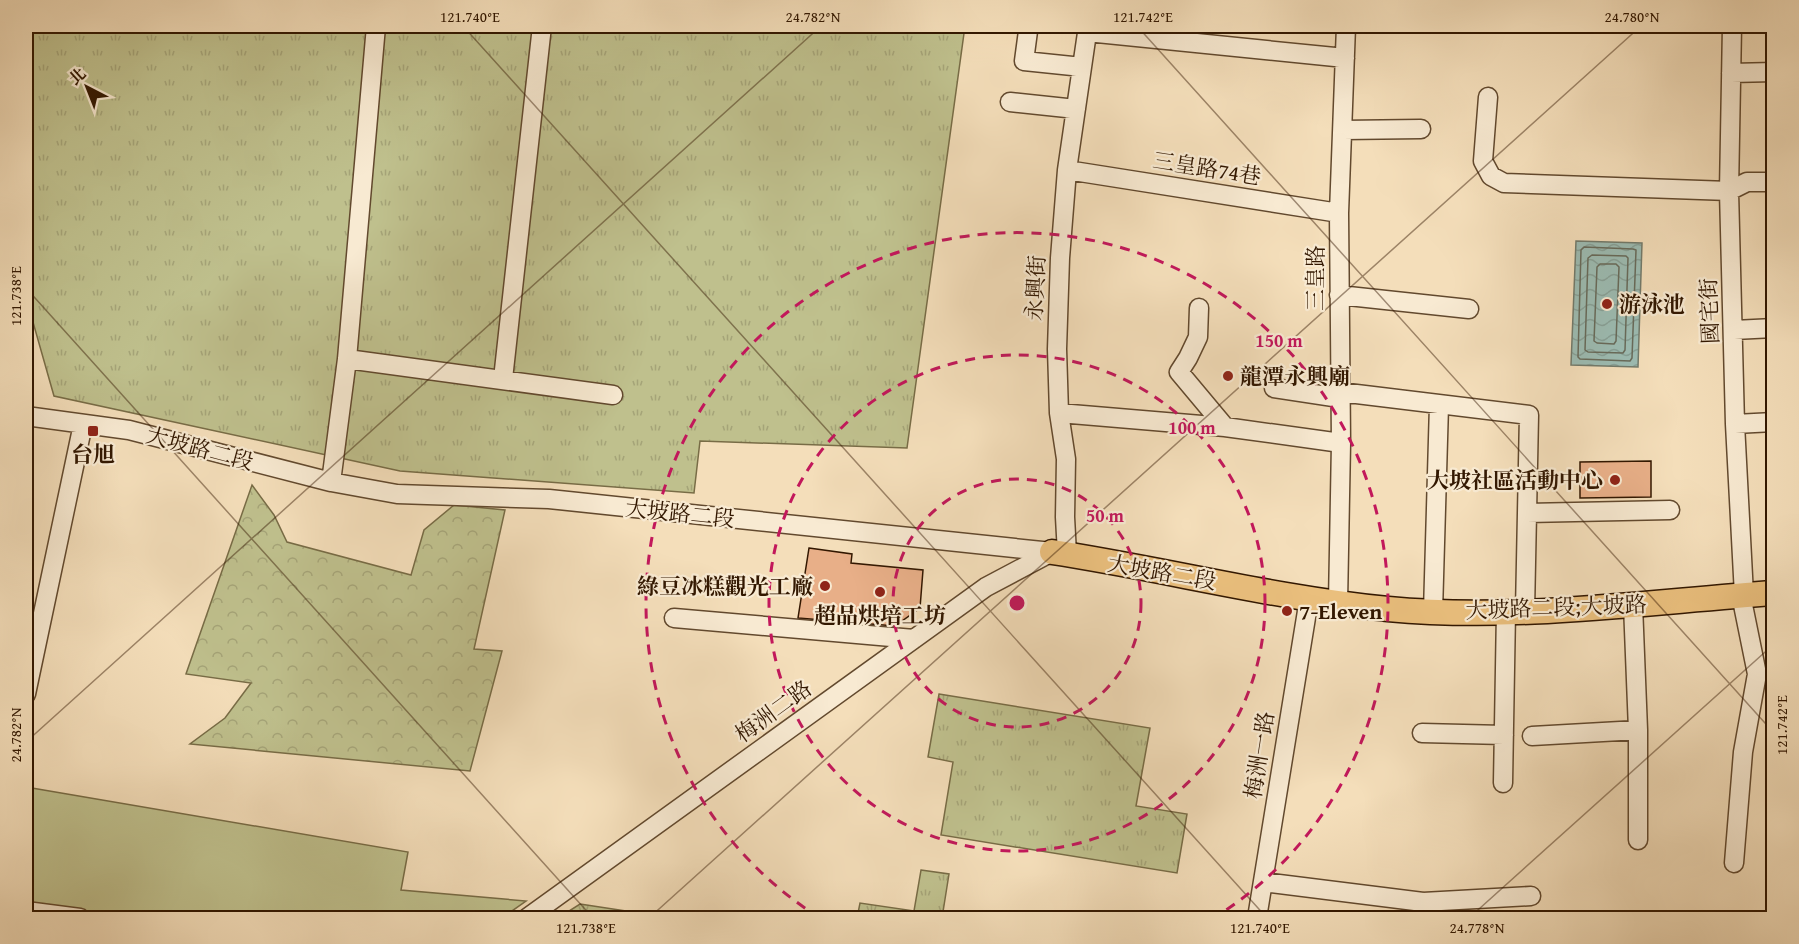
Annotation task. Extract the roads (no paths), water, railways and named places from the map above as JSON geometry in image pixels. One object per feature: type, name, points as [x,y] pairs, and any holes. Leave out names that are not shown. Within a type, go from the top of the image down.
[{"type":"main road","name":"大坡路二段","points":[[1060,553],[1338,603]]},
{"type":"main road","name":"大坡路二段;大坡路","points":[[1338,603],[1433,612],[1516,611],[1633,605],[1773,593]]},
{"type":"street","points":[[331,482],[347,359],[376,26]]},
{"type":"street","points":[[503,379],[542,26]]},
{"type":"street","name":"三皇路","points":[[1338,603],[1341,443],[1339,213],[1346,26]]},
{"type":"street","name":"國宅街","points":[[1732,26],[1729,191],[1735,424],[1744,595],[1742,600],[1757,674],[1743,752],[1734,863]]},
{"type":"street","points":[[1087,29],[1345,58]]},
{"type":"street","name":"永興街","points":[[1060,553],[1065,517],[1066,459],[1059,414],[1057,349],[1060,258],[1067,170],[1087,29]]},
{"type":"street","points":[[1028,31],[1024,61],[1082,67]]},
{"type":"street","points":[[1731,73],[1773,72]]},
{"type":"street","points":[[1488,97],[1483,161],[1491,176],[1504,183],[1729,191],[1747,182],[1773,182]]},
{"type":"street","points":[[1010,102],[1076,109]]},
{"type":"street","points":[[1343,130],[1421,129]]},
{"type":"street","name":"三皇路74巷","points":[[1067,170],[1339,213]]},
{"type":"street","points":[[1339,295],[1469,309]]},
{"type":"street","points":[[1199,308],[1198,337],[1179,372],[1225,427]]},
{"type":"street","points":[[1734,330],[1773,328]]},
{"type":"street","points":[[347,359],[613,395]]},
{"type":"street","points":[[1274,388],[1529,415],[1527,513],[1504,735],[1503,783]]},
{"type":"street","points":[[1433,612],[1439,405]]},
{"type":"street","points":[[1059,414],[1225,427],[1341,443]]},
{"type":"street","name":"大坡路二段","points":[[26,416],[129,430],[331,482],[397,494],[549,499],[1060,553]]},
{"type":"street","points":[[1735,424],[1773,422]]},
{"type":"street","points":[[26,694],[83,424]]},
{"type":"street","points":[[1527,513],[1670,510]]},
{"type":"street","name":"梅洲二路","points":[[527,918],[987,587],[1060,553]]},
{"type":"street","name":"梅洲一路","points":[[1257,918],[1309,598]]},
{"type":"street","points":[[1633,605],[1638,730],[1638,840]]},
{"type":"street","points":[[674,618],[914,639]]},
{"type":"street","points":[[1532,736],[1638,730]]},
{"type":"street","points":[[1422,733],[1504,735]]},
{"type":"street","points":[[1263,882],[1423,902],[1531,896]]},
{"type":"street","points":[[26,911],[80,918]]},
{"type":"water","name":"游泳池","points":[[1576,241],[1642,243],[1638,367],[1571,365]]},
{"type":"place","name":"游泳池","points":[[1607,304]]},
{"type":"place","name":"龍潭永興廟","points":[[1228,376]]},
{"type":"place","name":"台旭","points":[[93,431]]},
{"type":"place","name":"大坡社區活動中心","points":[[1615,480]]},
{"type":"place","name":"綠豆冰糕觀光工廠","points":[[825,586]]},
{"type":"place","name":"超品烘培工坊","points":[[880,592]]},
{"type":"place","name":"7-Eleven","points":[[1287,611]]}]
